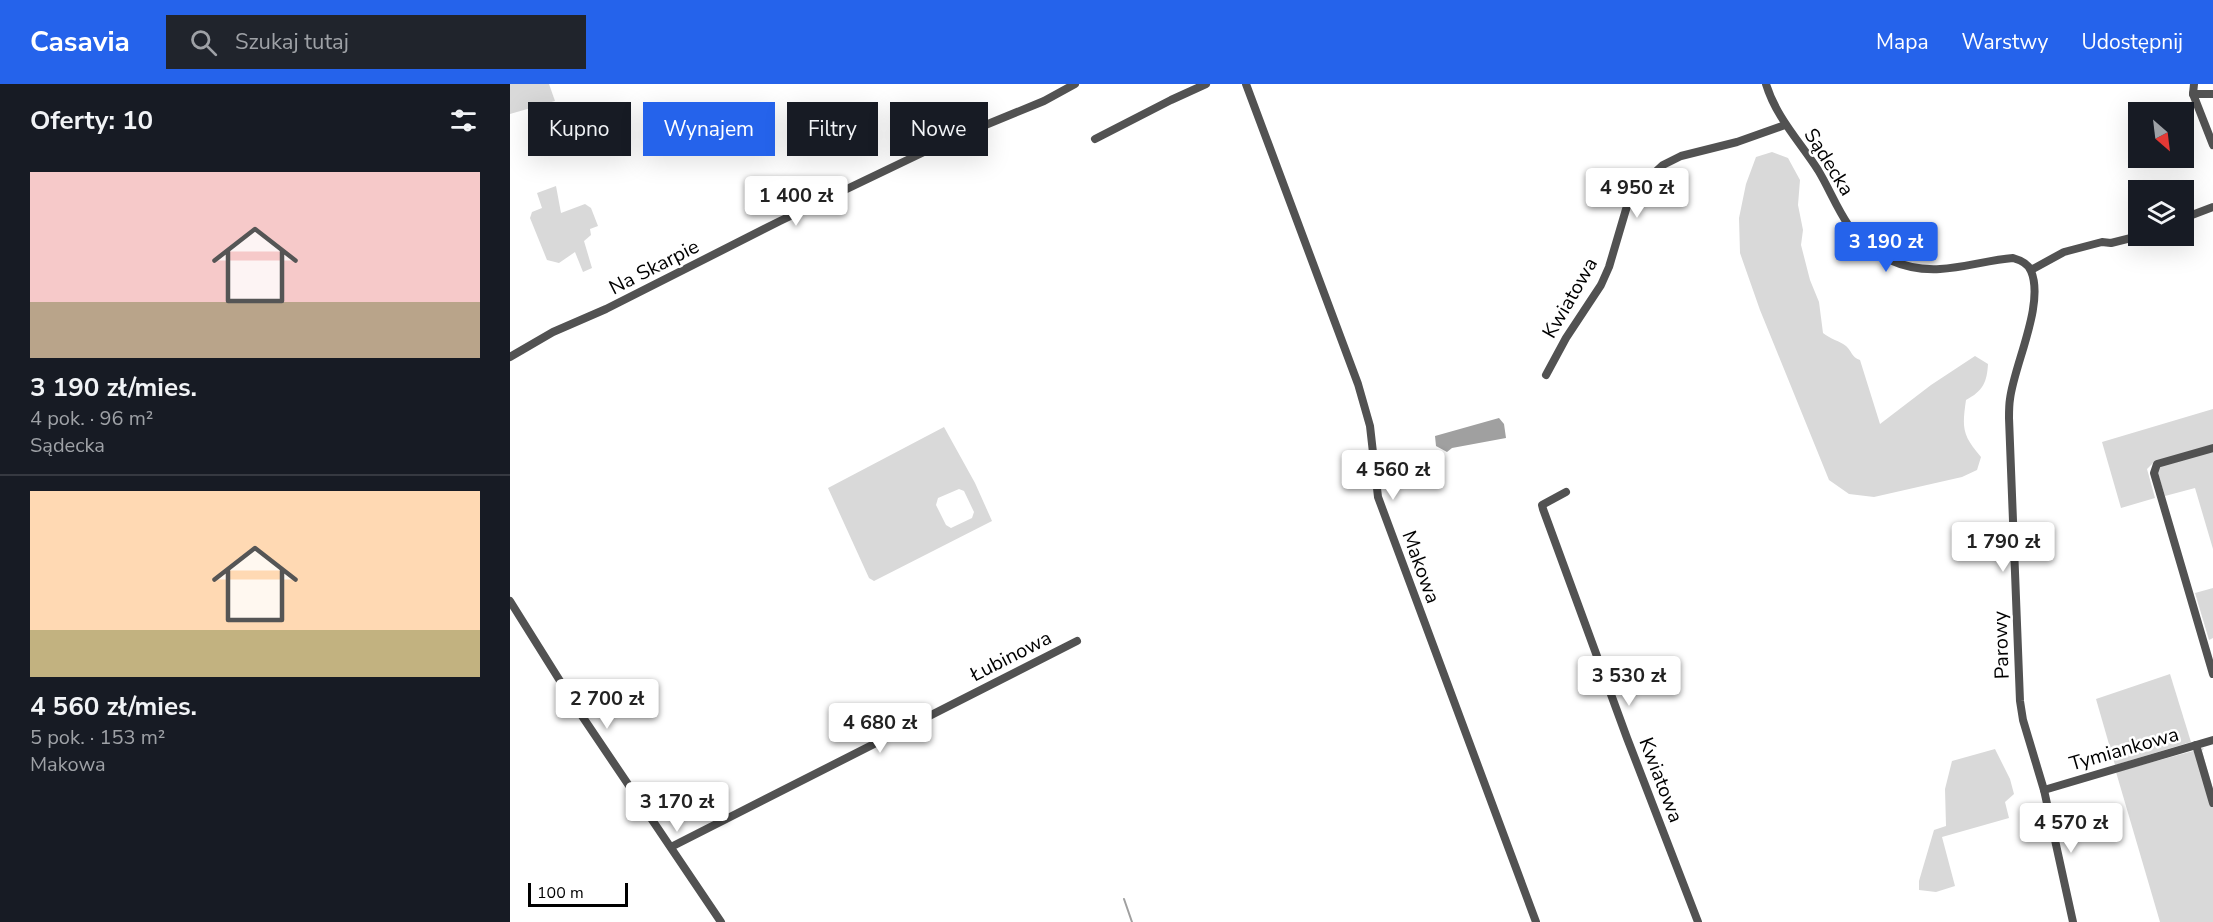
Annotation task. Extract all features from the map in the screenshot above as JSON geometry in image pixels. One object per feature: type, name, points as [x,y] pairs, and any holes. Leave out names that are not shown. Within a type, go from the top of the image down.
[{"type":"street","name":"Na Skarpie","points":[[510,357],[553,332],[622,302],[780,221],[949,140],[1044,101],[1074,84]]},
{"type":"street","points":[[1095,139],[1206,84]]},
{"type":"street","name":"Makowa","points":[[1246,84],[1358,384],[1370,426],[1378,497],[1536,922]]},
{"type":"street","name":"Sądecka","points":[[1766,84],[1785,125],[1818,171],[1850,228],[1867,246],[1883,258],[1916,268],[1942,269],[2013,258],[2023,262],[2031,270]]},
{"type":"street","points":[[2194,84],[2193,94],[2213,145]]},
{"type":"street","points":[[2193,94],[2213,94]]},
{"type":"street","name":"Kwiatowa","points":[[1546,375],[1566,338],[1601,285],[1609,267],[1627,206],[1636,190],[1663,165],[1682,156],[1737,142],[1785,125]]},
{"type":"street","points":[[2194,214],[2213,207]]},
{"type":"street","points":[[2031,270],[2064,252],[2102,242],[2111,243],[2128,239]]},
{"type":"street","name":"Parowy","points":[[2031,270],[2034,292],[2028,337],[2021,354],[2010,399],[2009,418],[2019,701],[2044,790],[2073,922]]},
{"type":"street","points":[[2213,448],[2157,464],[2154,473],[2213,674]]},
{"type":"street","name":"Kwiatowa","points":[[1566,492],[1542,505],[1543,509],[1627,738],[1698,922]]},
{"type":"street","points":[[510,601],[582,716],[721,922]]},
{"type":"street","name":"Łubinowa","points":[[671,846],[1077,641]]},
{"type":"street","name":"Tymiankowa","points":[[2044,790],[2213,740]]},
{"type":"street","points":[[2196,745],[2213,803]]},
{"type":"shaded area","points":[[510,84],[549,84],[555,101],[528,102],[528,109],[510,114]]},
{"type":"shaded area","points":[[1772,152],[1788,158],[1800,180],[1798,205],[1803,230],[1801,245],[1810,280],[1819,302],[1823,333],[1846,346],[1860,360],[1880,424],[1931,385],[1975,356],[1988,364],[1987,376],[1983,385],[1966,400],[1965,431],[1970,443],[1981,457],[1977,470],[1962,477],[1874,497],[1849,494],[1829,480],[1760,310],[1740,253],[1739,218],[1746,184],[1756,157]]},
{"type":"shaded area","points":[[556,186],[561,213],[585,204],[591,208],[598,226],[590,229],[591,235],[584,241],[592,268],[583,272],[575,252],[559,263],[547,260],[530,218],[532,212],[542,208],[537,193]]},
{"type":"shaded area","points":[[2213,409],[2213,445],[2154,462],[2147,469],[2155,498],[2121,508],[2102,442]]},
{"type":"shaded area","points":[[1499,418],[1504,424],[1506,438],[1452,448],[1447,452],[1436,446],[1435,436]]},
{"type":"shaded area","points":[[944,427],[975,483],[992,521],[874,581],[869,578],[828,488]],"holes":[[[959,489],[964,491],[974,512],[972,518],[951,528],[946,525],[936,505],[938,498]]]},
{"type":"shaded area","points":[[2213,450],[2213,549],[2195,488],[2165,496],[2157,470],[2160,465]]},
{"type":"shaded area","points":[[2213,588],[2213,638],[2209,640],[2195,593]]},
{"type":"shaded area","points":[[2170,674],[2191,742],[2115,765],[2096,699]]},
{"type":"shaded area","points":[[2204,748],[2202,751],[2213,789],[2213,922],[2160,922],[2116,772]]},
{"type":"shaded area","points":[[1995,749],[2010,779],[2014,794],[2005,802],[2009,818],[1942,837],[1955,886],[1936,892],[1919,890],[1919,881],[1934,830],[1946,826],[1945,789],[1952,761]]},
{"type":"waterway","points":[[1124,899],[1132,922]]}]
